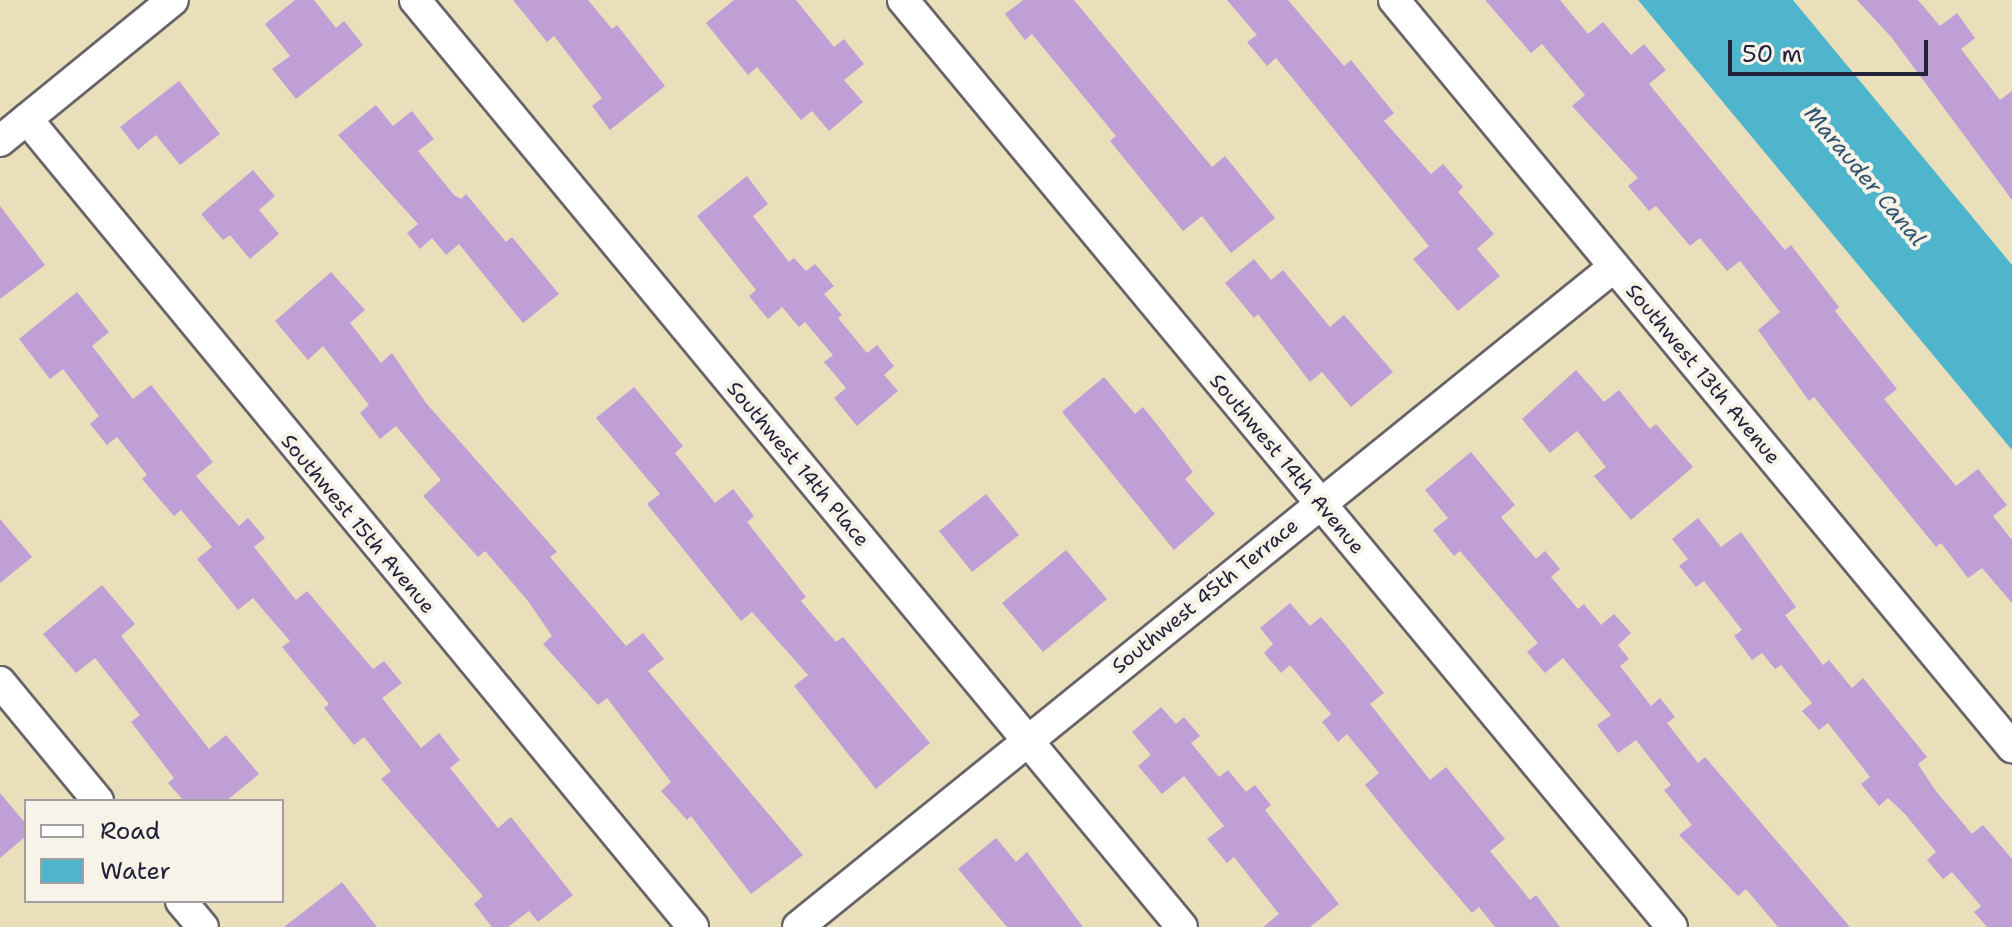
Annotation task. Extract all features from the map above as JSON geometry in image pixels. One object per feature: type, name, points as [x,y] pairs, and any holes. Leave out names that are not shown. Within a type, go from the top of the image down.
[{"type":"street","points":[[0,141],[173,0]]},
{"type":"street","name":"Southwest 14th Place","points":[[415,0],[1182,927]]},
{"type":"street","name":"Southwest 14th Avenue","points":[[903,0],[1672,927]]},
{"type":"street","name":"Southwest 13th Avenue","points":[[1394,0],[2012,747]]},
{"type":"street","name":"Southwest 15th Avenue","points":[[27,119],[693,927]]},
{"type":"street","name":"Southwest 45th Terrace","points":[[798,927],[1614,267]]},
{"type":"street","points":[[0,682],[96,799]]},
{"type":"street","points":[[183,903],[203,927]]},
{"type":"water","name":"Marauder Canal","points":[[1638,0],[1793,0],[2012,265],[2012,450]]},
{"type":"building","points":[[295,0],[314,0],[336,28],[344,21],[363,45],[296,99],[272,69],[290,56],[265,24]]},
{"type":"building","points":[[513,0],[588,0],[612,29],[617,25],[665,86],[610,130],[592,106],[602,98],[554,36],[547,42]]},
{"type":"building","points":[[734,0],[796,0],[834,47],[844,39],[864,64],[844,80],[863,102],[829,131],[812,111],[801,120],[757,67],[748,75],[706,23]]},
{"type":"building","points":[[1023,0],[1074,0],[1212,167],[1225,156],[1275,218],[1231,253],[1202,216],[1183,231],[1110,141],[1116,136],[1032,34],[1025,40],[1005,14]]},
{"type":"building","points":[[1227,0],[1288,0],[1344,66],[1351,60],[1394,113],[1384,121],[1431,174],[1443,164],[1463,187],[1458,192],[1494,234],[1477,249],[1500,276],[1458,311],[1413,259],[1429,246],[1276,58],[1267,66],[1247,42],[1257,35]]},
{"type":"building","points":[[1485,0],[1560,0],[1588,34],[1603,22],[1631,55],[1644,44],[1666,70],[1649,84],[1785,250],[1791,245],[1839,307],[1835,311],[1897,389],[1884,399],[1956,486],[1978,469],[2007,505],[1993,516],[2012,540],[2012,603],[1982,568],[1968,578],[1941,543],[1936,547],[1814,397],[1809,401],[1758,330],[1780,312],[1740,261],[1727,271],[1700,238],[1690,246],[1656,206],[1649,211],[1628,186],[1638,178],[1572,106],[1585,95],[1542,44],[1531,53]]},
{"type":"building","points":[[1857,0],[1918,0],[1940,26],[1957,13],[1975,38],[1961,49],[2000,100],[2012,91],[2012,200],[1892,38]]},
{"type":"building","points":[[179,81],[220,134],[180,165],[156,135],[138,150],[120,127]]},
{"type":"building","points":[[376,105],[393,126],[412,111],[434,139],[418,151],[454,195],[461,199],[466,194],[506,242],[512,237],[559,294],[523,323],[459,244],[446,255],[432,238],[420,249],[407,233],[418,224],[338,135]]},
{"type":"building","points":[[253,170],[275,196],[259,210],[279,234],[250,259],[230,235],[223,240],[201,214]]},
{"type":"building","points":[[747,176],[768,204],[753,216],[789,262],[794,258],[806,271],[815,264],[834,286],[824,294],[842,315],[838,318],[867,353],[877,345],[894,366],[884,375],[898,391],[857,426],[834,398],[846,388],[824,362],[833,355],[805,322],[799,327],[782,307],[768,319],[749,296],[756,290],[697,216]]},
{"type":"building","points":[[0,206],[45,265],[0,299]]},
{"type":"building","points":[[1254,259],[1271,280],[1283,270],[1330,327],[1344,315],[1393,372],[1351,407],[1322,372],[1310,382],[1258,314],[1254,318],[1225,283]]},
{"type":"building","points":[[331,272],[365,310],[350,323],[381,363],[392,353],[426,403],[557,552],[550,557],[626,646],[643,633],[664,659],[648,671],[803,855],[751,894],[691,816],[687,820],[661,791],[671,782],[607,698],[598,705],[543,644],[552,636],[528,601],[485,551],[478,557],[423,496],[441,480],[396,426],[380,439],[360,413],[369,405],[323,346],[308,360],[275,321]]},
{"type":"building","points":[[77,292],[109,332],[92,346],[133,399],[151,385],[213,462],[196,476],[239,526],[248,518],[265,538],[254,547],[296,600],[307,591],[373,669],[384,661],[402,683],[382,698],[421,748],[439,733],[460,760],[450,768],[498,828],[511,817],[573,895],[538,922],[529,911],[508,927],[492,927],[474,904],[483,896],[381,779],[391,771],[364,737],[354,745],[324,708],[329,704],[282,647],[290,641],[253,598],[238,610],[197,559],[212,547],[181,510],[174,516],[142,479],[147,475],[117,437],[107,445],[90,424],[99,416],[63,369],[50,379],[19,339]]},
{"type":"building","points":[[1576,370],[1604,402],[1619,390],[1650,429],[1656,424],[1693,467],[1631,520],[1594,476],[1606,467],[1577,431],[1550,453],[1522,419]]},
{"type":"building","points":[[1104,377],[1135,414],[1143,407],[1193,472],[1185,479],[1215,514],[1174,550],[1062,412]]},
{"type":"building","points":[[634,387],[683,446],[675,453],[715,503],[733,489],[754,516],[747,522],[806,597],[801,601],[836,642],[843,637],[930,743],[876,789],[794,686],[808,675],[752,612],[741,621],[647,504],[660,494],[596,418]]},
{"type":"building","points":[[1471,452],[1515,505],[1501,517],[1536,559],[1545,551],[1560,569],[1551,577],[1578,609],[1584,604],[1601,625],[1614,614],[1631,633],[1618,645],[1629,659],[1620,666],[1651,706],[1660,698],[1675,717],[1667,723],[1698,763],[1705,757],[1850,927],[1778,927],[1746,889],[1738,896],[1679,835],[1692,825],[1664,790],[1671,785],[1636,740],[1618,753],[1597,725],[1611,715],[1563,658],[1545,673],[1527,652],[1538,643],[1460,551],[1454,556],[1433,530],[1448,518],[1425,490]]},
{"type":"building","points":[[986,494],[1019,535],[972,572],[939,531]]},
{"type":"building","points":[[1698,518],[1721,547],[1741,532],[1796,607],[1785,615],[1823,665],[1829,660],[1852,688],[1863,678],[1927,757],[1918,764],[1935,790],[1972,834],[1983,825],[2012,859],[2012,927],[1987,927],[1974,912],[1981,906],[1952,872],[1943,879],[1927,860],[1936,852],[1905,814],[1888,798],[1879,806],[1861,784],[1870,777],[1828,723],[1819,730],[1802,711],[1812,703],[1781,665],[1775,669],[1762,653],[1752,660],[1734,636],[1742,630],[1704,581],[1696,587],[1679,566],[1688,559],[1672,539]]},
{"type":"building","points":[[0,519],[32,557],[0,583]]},
{"type":"building","points":[[1066,550],[1107,599],[1043,652],[1002,603]]},
{"type":"building","points":[[102,585],[135,624],[121,636],[209,749],[226,735],[259,774],[228,799],[182,799],[168,783],[174,778],[131,722],[140,715],[95,658],[76,673],[43,634]]},
{"type":"building","points":[[1290,603],[1310,626],[1321,617],[1346,646],[1384,693],[1370,704],[1430,780],[1446,767],[1505,839],[1490,851],[1530,900],[1536,895],[1560,927],[1495,927],[1479,907],[1472,913],[1408,838],[1365,785],[1379,773],[1347,734],[1338,742],[1322,722],[1331,714],[1290,665],[1281,673],[1264,653],[1273,644],[1260,628]]},
{"type":"building","points":[[1161,707],[1176,724],[1184,717],[1200,736],[1191,743],[1219,777],[1228,770],[1246,792],[1255,785],[1271,805],[1265,810],[1339,904],[1310,927],[1263,927],[1279,914],[1234,857],[1227,863],[1207,839],[1224,826],[1184,776],[1162,794],[1138,766],[1151,755],[1132,732]]},
{"type":"building","points":[[0,793],[24,822],[24,838],[0,858]]},
{"type":"building","points":[[996,838],[1016,862],[1027,852],[1083,927],[1007,927],[958,869]]},
{"type":"building","points":[[342,882],[377,927],[284,927]]}]
